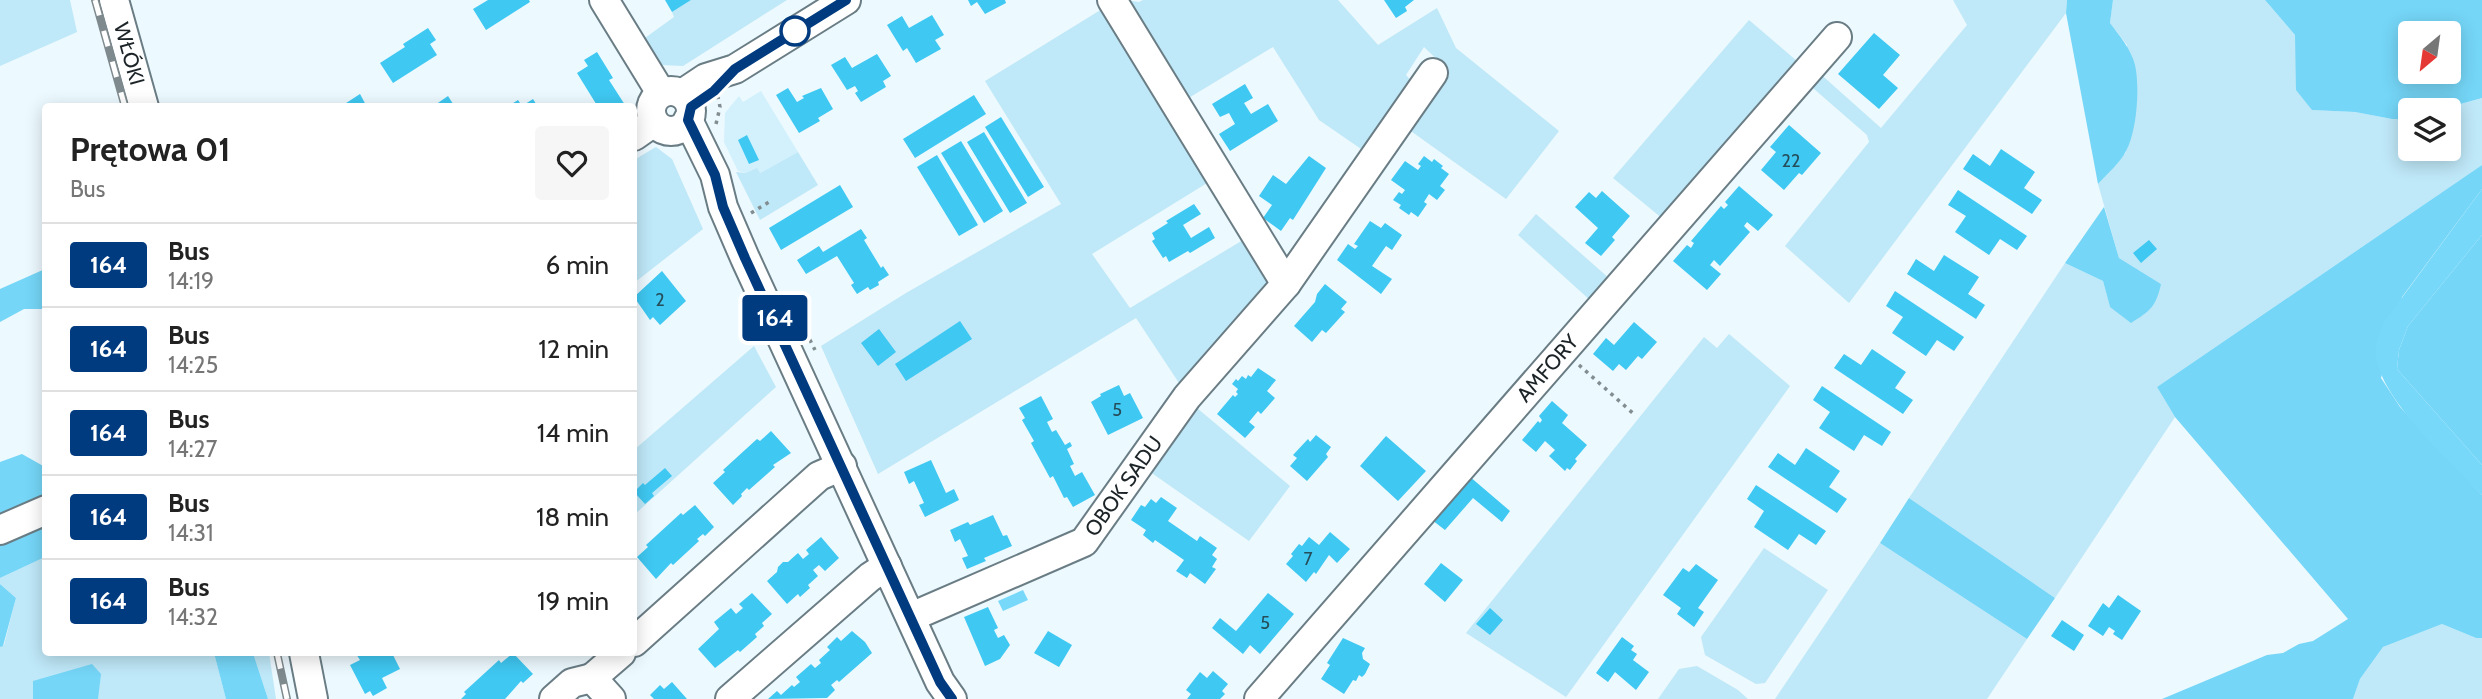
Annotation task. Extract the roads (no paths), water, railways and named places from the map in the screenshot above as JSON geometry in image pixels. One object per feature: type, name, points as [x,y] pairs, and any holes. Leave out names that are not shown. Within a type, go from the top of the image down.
[{"type":"street","name":"WŁÓKI","points":[[114,0],[143,103]]},
{"type":"street","points":[[604,0],[669,115],[715,175],[723,207],[945,693]]},
{"type":"street","points":[[669,115],[706,78],[735,69],[846,0]]},
{"type":"street","points":[[1112,0],[1286,284]]},
{"type":"street","name":"AMFORY","points":[[1259,699],[1837,37]]},
{"type":"street","name":"OBOK SADU","points":[[911,617],[1084,542],[1187,397],[1286,284],[1433,73]]},
{"type":"street","points":[[637,639],[819,477],[842,466]]},
{"type":"street","points":[[0,530],[42,512]]},
{"type":"street","points":[[730,699],[887,566]]},
{"type":"street","points":[[306,656],[313,699]]},
{"type":"street","points":[[554,699],[572,682],[602,689],[619,656]]},
{"type":"railway","points":[[95,0],[124,103]]},
{"type":"railway","points":[[278,656],[287,699]]}]
